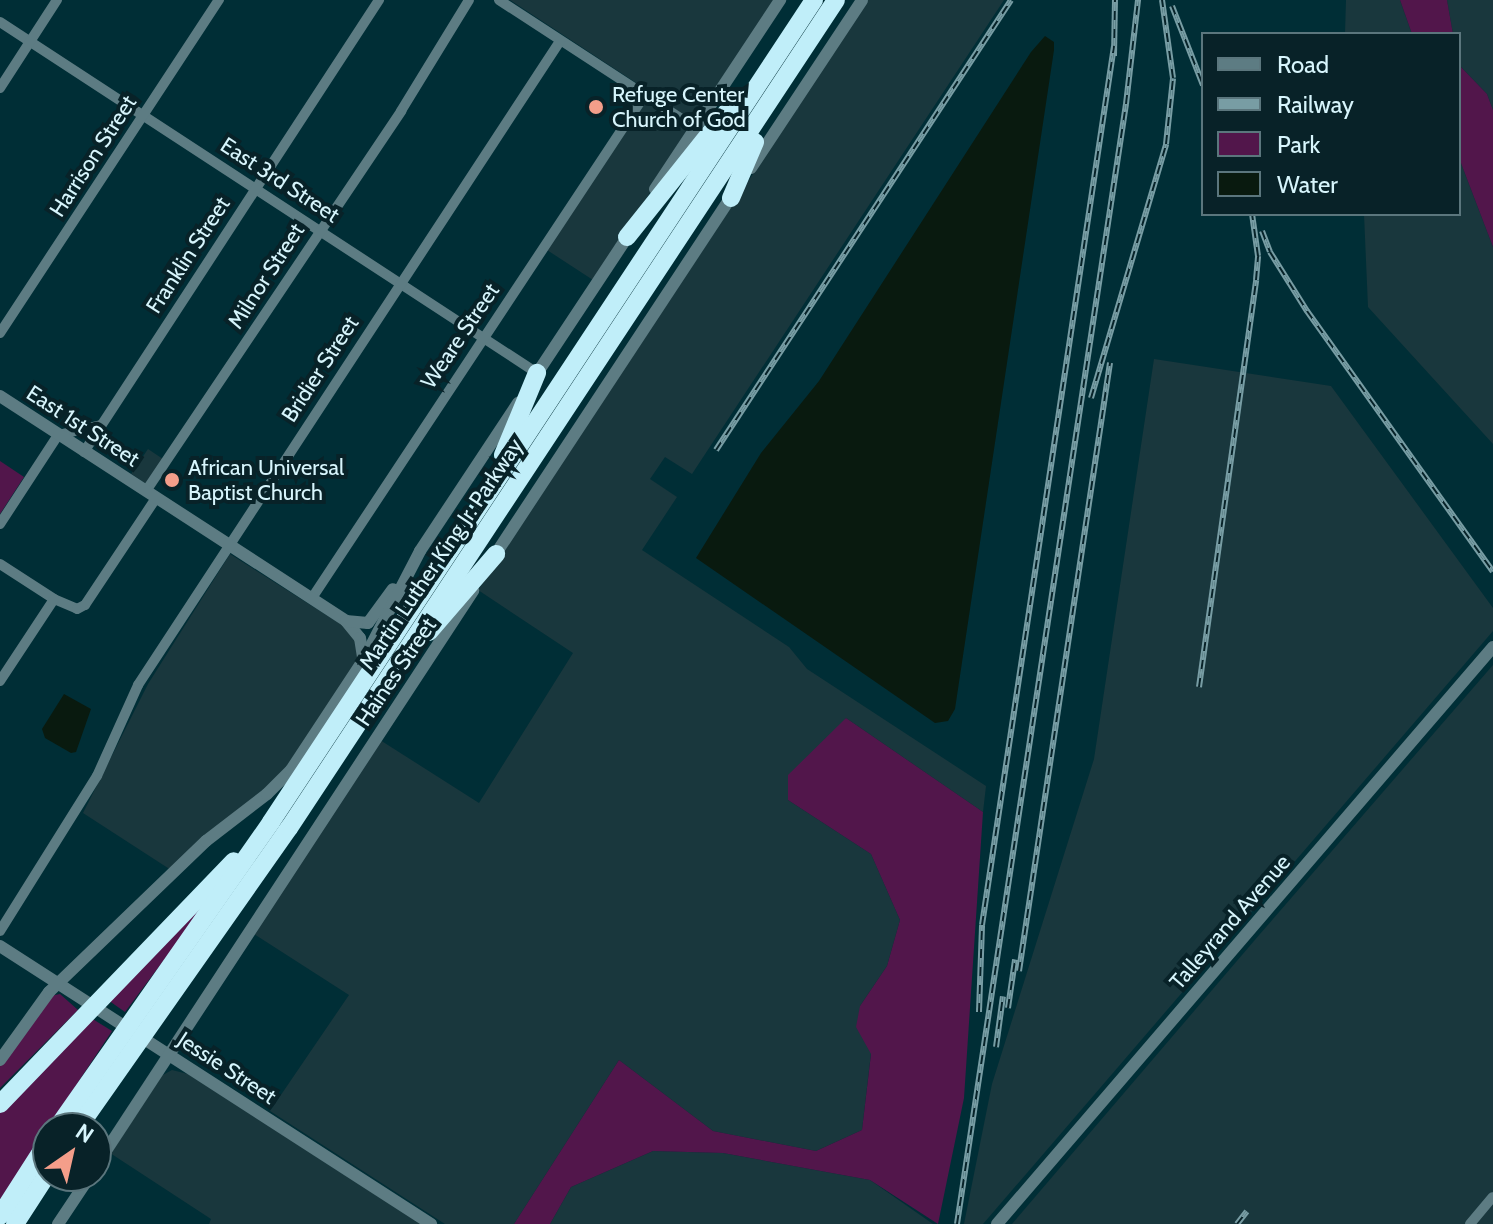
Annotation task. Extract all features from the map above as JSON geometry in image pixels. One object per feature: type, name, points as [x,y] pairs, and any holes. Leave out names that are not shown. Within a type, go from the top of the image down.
[{"type":"highway","name":"Martin Luther King Jr. Parkway","points":[[144,1024],[271,822],[814,0]]},
{"type":"highway","name":"Martin Luther King Jr. Parkway","points":[[144,1024],[289,828],[836,0]]},
{"type":"highway","points":[[627,237],[796,26]]},
{"type":"highway","points":[[731,198],[745,162],[795,63]]},
{"type":"highway","points":[[465,529],[515,430],[537,373]]},
{"type":"highway","points":[[383,685],[496,554]]},
{"type":"highway","points":[[0,1104],[271,822]]},
{"type":"highway","points":[[88,1112],[144,1024]]},
{"type":"highway","points":[[71,1112],[131,1044]]},
{"type":"highway","points":[[98,1112],[131,1044]]},
{"type":"highway","points":[[0,1216],[32,1166]]},
{"type":"highway","points":[[15,1224],[36,1192]]},
{"type":"highway","points":[[29,1224],[50,1192]]},
{"type":"street","points":[[0,88],[57,0]]},
{"type":"street","name":"Harrison Street","points":[[0,333],[219,0]]},
{"type":"street","name":"Franklin Street","points":[[84,452],[379,0]]},
{"type":"street","name":"Milnor Street","points":[[54,599],[73,609],[85,605],[151,494],[320,230],[401,111],[469,0]]},
{"type":"street","points":[[499,0],[695,128]]},
{"type":"street","name":"Haines Street","points":[[0,1060],[58,984],[206,841],[282,781],[363,661],[420,551],[780,0]]},
{"type":"street","name":"Haines Street","points":[[112,1141],[862,0]]},
{"type":"street","name":"East 3rd Street","points":[[0,22],[537,373]]},
{"type":"street","name":"Bridier Street","points":[[0,931],[97,776],[138,685],[560,41]]},
{"type":"street","name":"Weare Street","points":[[312,598],[644,96]]},
{"type":"street","name":"East 1st Street","points":[[0,396],[346,621]]},
{"type":"street","points":[[0,524],[58,435],[101,425]]},
{"type":"street","points":[[346,621],[368,623],[420,551]]},
{"type":"street","points":[[0,564],[54,599],[0,681]]},
{"type":"street","points":[[346,621],[360,638],[363,661]]},
{"type":"street","name":"Talleyrand Avenue","points":[[997,1224],[1493,647]]},
{"type":"street","name":"Jessie Street","points":[[0,946],[431,1224]]},
{"type":"street","points":[[58,1224],[79,1192]]},
{"type":"street","points":[[1470,1224],[1493,1197]]},
{"type":"shaded area","points":[[510,0],[776,0],[593,280],[547,250],[650,92]]},
{"type":"shaded area","points":[[868,0],[1004,0],[692,474],[665,457],[650,479],[677,497],[642,550],[789,647],[807,669],[986,786],[983,812],[846,718],[788,800],[871,854],[900,920],[887,966],[860,1006],[871,1053],[862,1130],[816,1151],[713,1131],[619,1060],[514,1224],[445,1224],[270,1111],[349,995],[254,934],[380,740],[479,803],[573,653],[478,590]]},
{"type":"shaded area","points":[[1346,0],[1400,0],[1411,32],[1345,32]]},
{"type":"shaded area","points":[[1447,0],[1493,0],[1493,110],[1487,94],[1461,67],[1461,32],[1453,32]]},
{"type":"shaded area","points":[[1461,163],[1493,247],[1493,444],[1368,307],[1364,216],[1461,216]]},
{"type":"shaded area","points":[[1154,359],[1331,386],[1493,608],[1493,631],[983,1224],[964,1224],[992,1084],[1094,759]]},
{"type":"shaded area","points":[[148,449],[170,464],[154,489],[131,474]]},
{"type":"shaded area","points":[[230,554],[347,628],[359,641],[358,661],[285,771],[171,870],[83,813],[148,684]]},
{"type":"shaded area","points":[[1493,665],[1493,1224],[1012,1224],[1260,934]]},
{"type":"shaded area","points":[[172,1070],[188,1074],[421,1224],[209,1224],[211,1219],[112,1154],[161,1076]]},
{"type":"shaded area","points":[[653,1151],[723,1153],[870,1180],[933,1224],[550,1224],[571,1187]]},
{"type":"green space","points":[[1400,0],[1447,0],[1453,32],[1411,32]]},
{"type":"green space","points":[[1461,67],[1487,94],[1493,110],[1493,247],[1461,163]]},
{"type":"green space","points":[[0,461],[24,477],[0,514]]},
{"type":"green space","points":[[846,718],[983,812],[964,1098],[938,1224],[870,1180],[723,1153],[653,1151],[571,1187],[550,1224],[514,1224],[619,1060],[713,1131],[816,1151],[862,1130],[871,1054],[856,1027],[860,1006],[887,966],[900,920],[871,854],[788,800],[788,775]]},
{"type":"green space","points":[[214,893],[125,1012],[108,1000]]},
{"type":"green space","points":[[60,994],[78,1010],[0,1088],[0,1065],[50,996]]},
{"type":"green space","points":[[91,1018],[112,1031],[58,1112],[32,1112],[32,1152],[0,1200],[0,1110]]},
{"type":"water","points":[[1045,36],[1054,42],[1054,50],[955,709],[948,721],[935,723],[696,558],[761,453],[819,381],[1031,52]]},
{"type":"water","points":[[64,694],[91,709],[76,752],[71,753],[45,738],[42,729]]},
{"type":"railway","points":[[716,450],[1011,0]]},
{"type":"railway","points":[[1114,56],[1115,0]]},
{"type":"railway","points":[[957,1224],[1126,104],[1138,0]]},
{"type":"railway","points":[[1091,398],[1166,144],[1173,78],[1162,0]]},
{"type":"railway","points":[[1172,6],[1201,80]]},
{"type":"railway","points":[[979,1012],[982,925],[1114,46]]},
{"type":"railway","points":[[1199,687],[1256,280],[1258,256],[1252,216]]},
{"type":"railway","points":[[1262,231],[1270,252],[1307,311],[1493,572]]},
{"type":"railway","points":[[1019,971],[1110,363]]},
{"type":"railway","points":[[1008,1008],[1015,960]]},
{"type":"railway","points":[[996,1047],[1003,996]]},
{"type":"railway","points":[[1237,1224],[1247,1211]]},
{"type":"place","name":"Refuge Center Church of God","points":[[596,107]]},
{"type":"place","name":"African Universal Baptist Church","points":[[172,480]]}]
